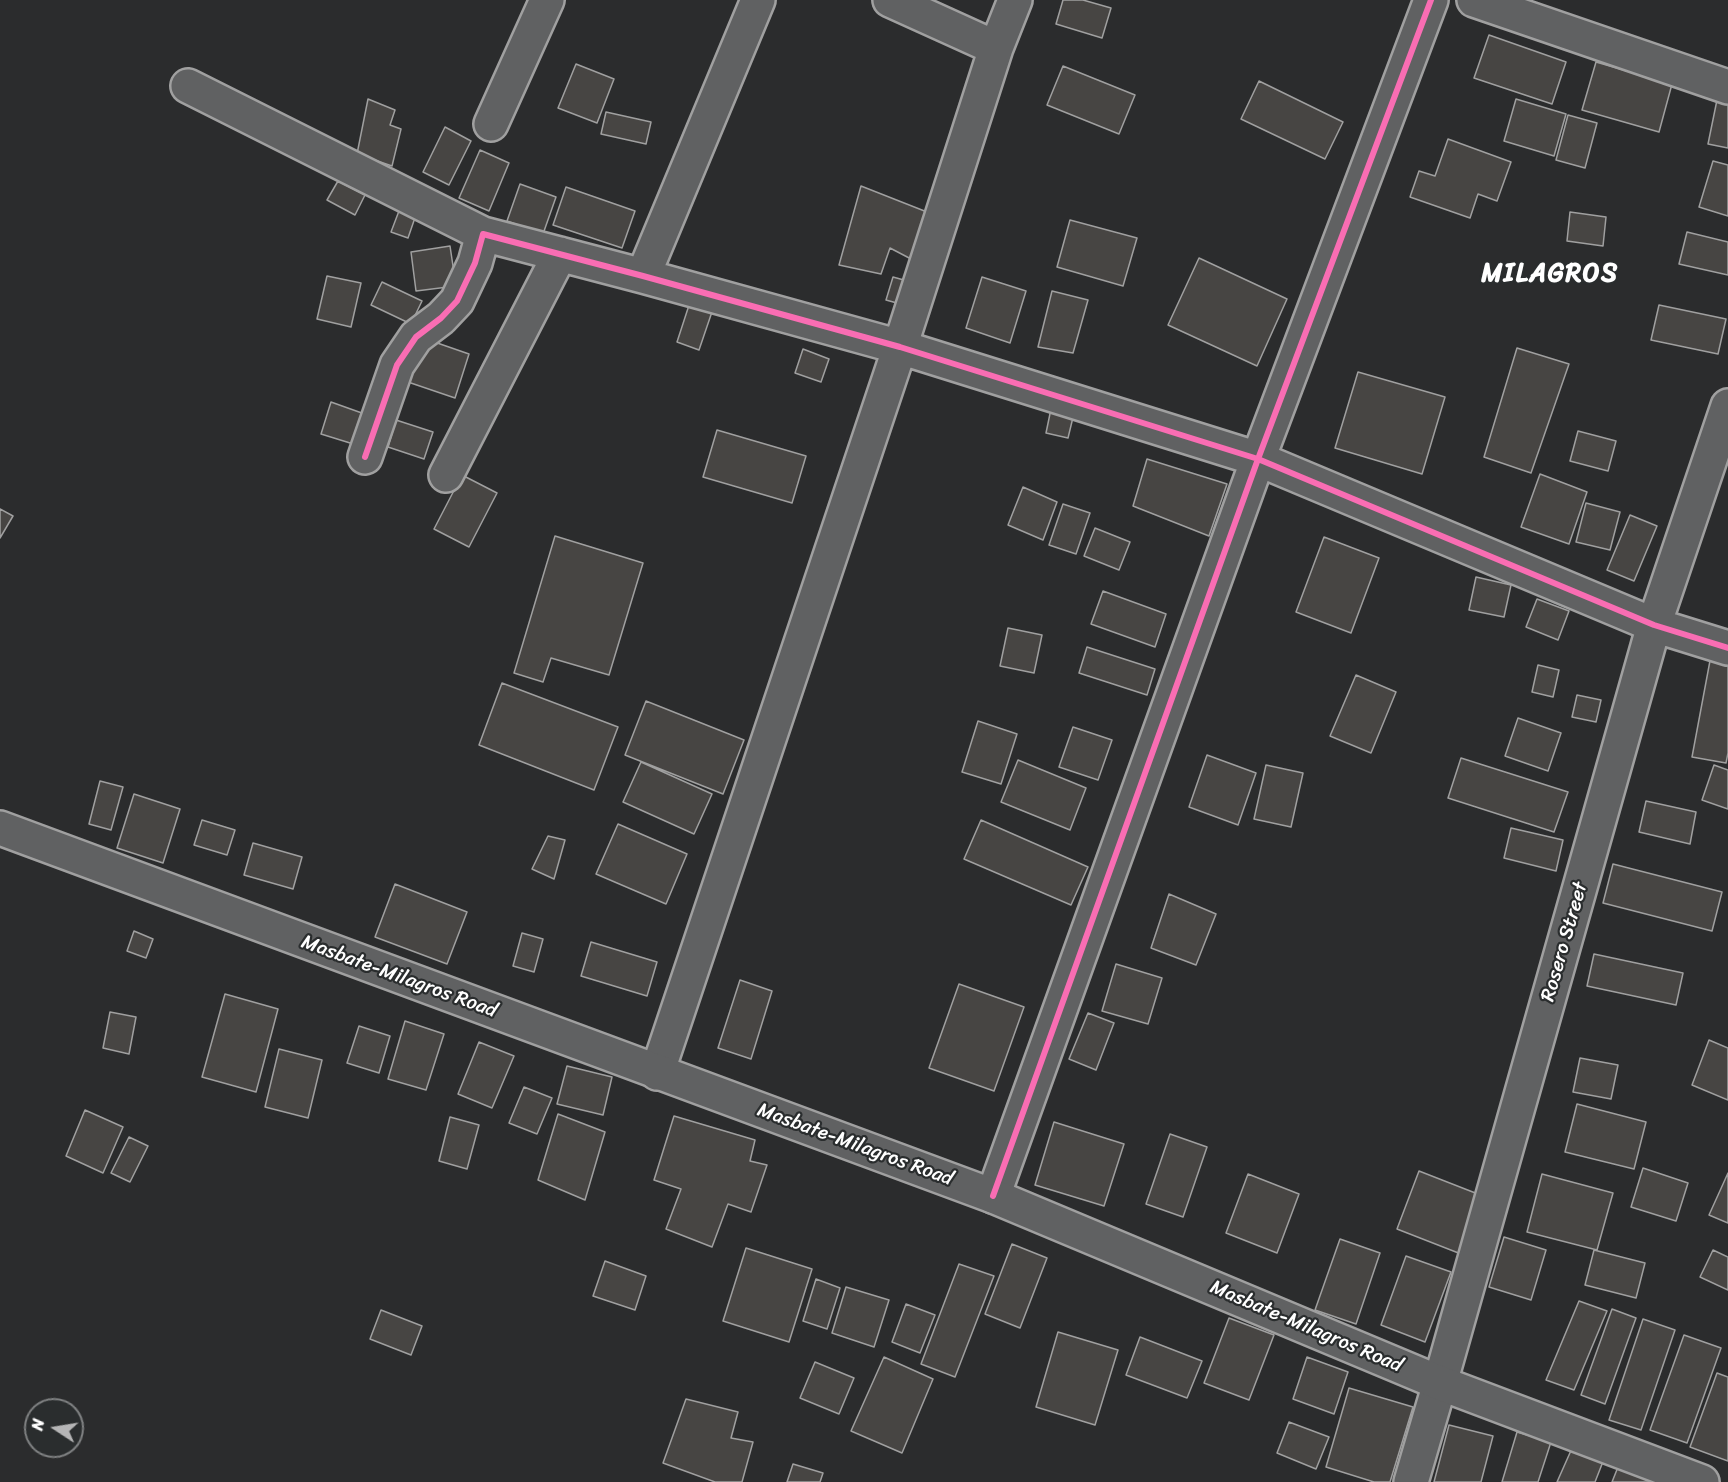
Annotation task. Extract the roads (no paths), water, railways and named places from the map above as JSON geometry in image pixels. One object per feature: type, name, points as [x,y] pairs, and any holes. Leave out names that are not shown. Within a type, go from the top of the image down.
[{"type":"street","points":[[491,124],[547,0]]},
{"type":"street","points":[[643,276],[758,0]]},
{"type":"street","points":[[890,0],[996,48]]},
{"type":"street","points":[[657,1073],[900,347],[996,48],[1015,0]]},
{"type":"street","points":[[993,1196],[1258,459],[1431,0]]},
{"type":"street","points":[[1474,0],[1728,87]]},
{"type":"street","points":[[188,86],[483,234],[900,347],[1258,459],[1654,626],[1728,648]]},
{"type":"street","points":[[365,456],[397,365],[416,337],[441,318],[457,301],[475,263],[483,234]]},
{"type":"street","points":[[446,475],[560,254]]},
{"type":"street","name":"Rosero Street","points":[[1411,1482],[1654,626],[1728,406]]},
{"type":"street","name":"Masbate-Milagros Road","points":[[0,828],[993,1196],[1440,1383],[1702,1482]]},
{"type":"district","name":"MILAGROS","points":[[1550,274]]}]
